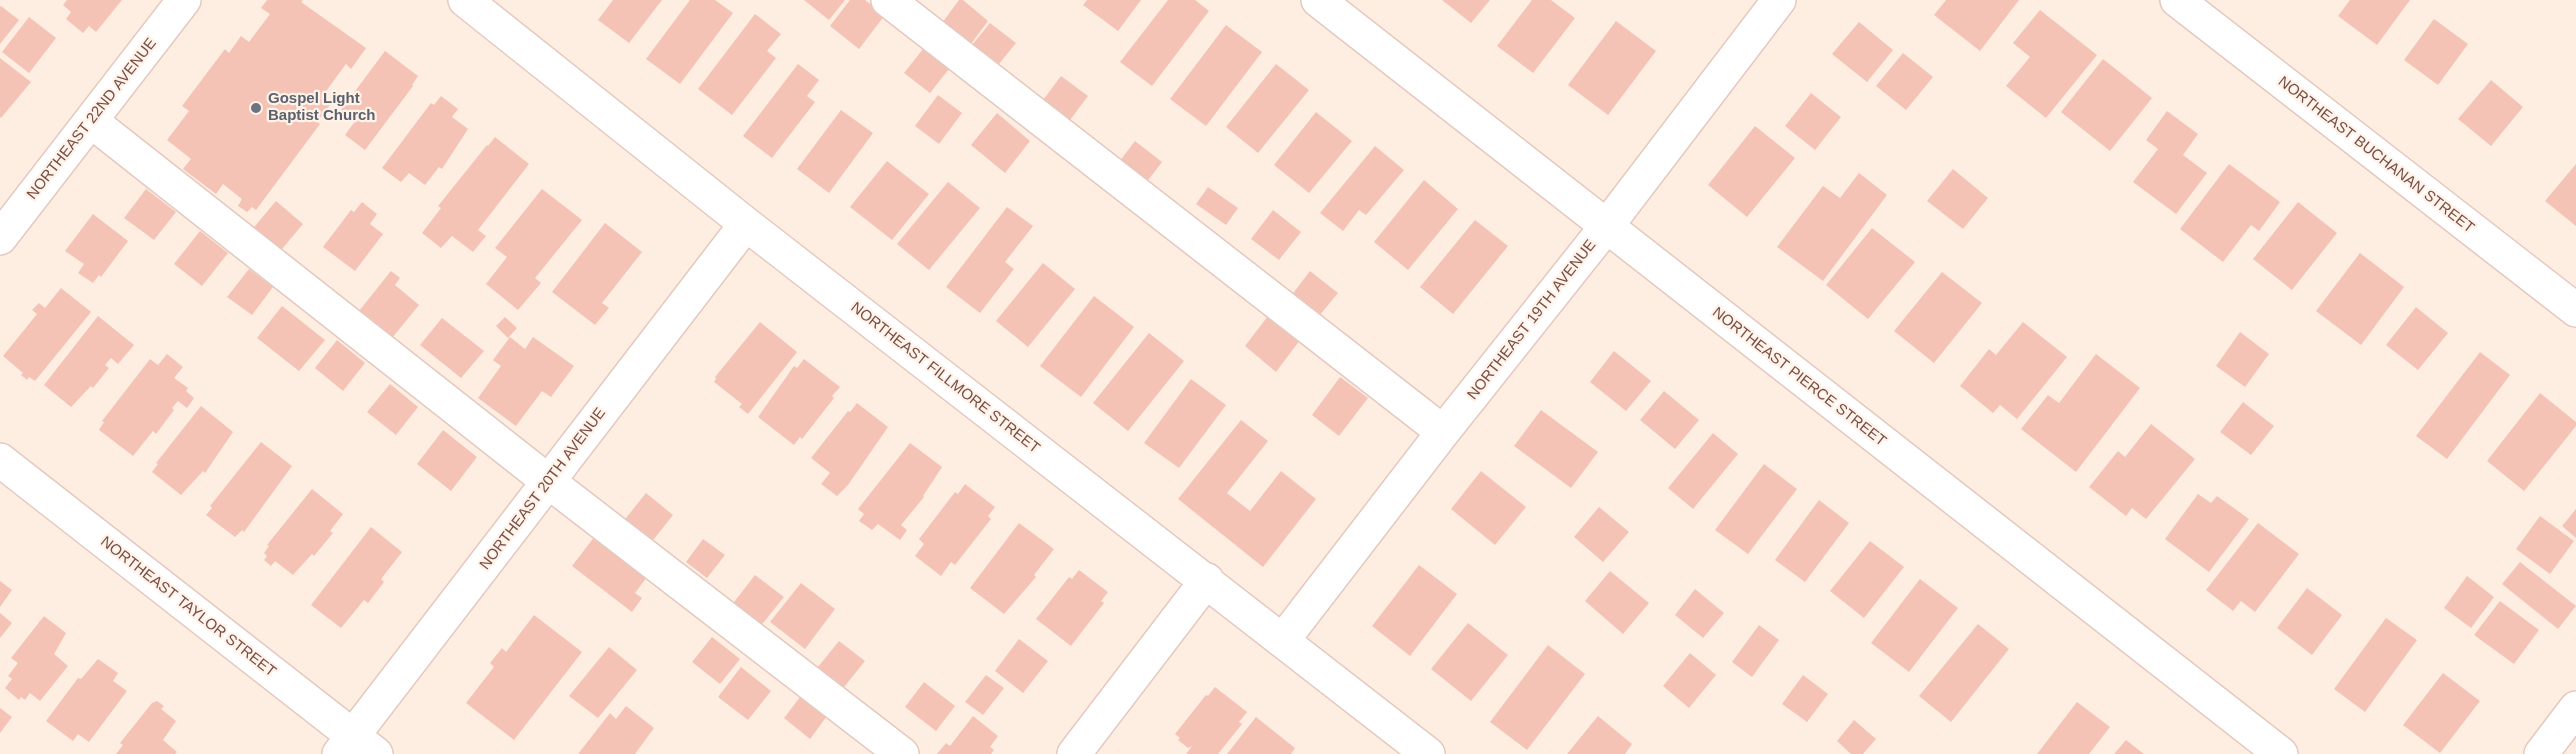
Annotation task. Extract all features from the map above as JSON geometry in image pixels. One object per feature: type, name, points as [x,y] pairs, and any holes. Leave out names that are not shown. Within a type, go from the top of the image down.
[{"type":"street","name":"NORTHEAST 22ND AVENUE","points":[[0,238],[184,0]]},
{"type":"street","name":"NORTHEAST FILLMORE STREET","points":[[465,0],[746,224],[1428,754]]},
{"type":"street","points":[[888,0],[1443,432]]},
{"type":"street","name":"NORTHEAST PIERCE STREET","points":[[1318,0],[2281,754]]},
{"type":"street","name":"NORTHEAST 19TH AVENUE","points":[[1283,640],[1443,432],[1606,227],[1779,0]]},
{"type":"street","name":"NORTHEAST BUCHANAN STREET","points":[[2177,0],[2576,310]]},
{"type":"street","points":[[91,122],[549,482],[902,754]]},
{"type":"street","name":"NORTHEAST 20TH AVENUE","points":[[356,748],[549,482],[746,224]]},
{"type":"street","name":"NORTHEAST TAYLOR STREET","points":[[0,460],[356,748]]},
{"type":"street","points":[[1074,754],[1207,580]]},
{"type":"street","points":[[2541,754],[2576,708]]},
{"type":"building","points":[[67,0],[122,0],[96,32],[89,26],[83,33],[66,19],[71,12],[63,5]]},
{"type":"building","name":"Gospel Light Baptist Church","points":[[267,0],[303,0],[301,2],[366,48],[351,69],[346,64],[321,98],[330,105],[317,122],[320,124],[256,210],[252,207],[247,212],[238,206],[242,199],[223,184],[216,194],[183,169],[191,159],[167,140],[189,111],[182,106],[225,49],[229,53],[241,36],[249,42],[270,14],[261,8]]},
{"type":"building","points":[[613,0],[662,0],[629,43],[598,20]]},
{"type":"building","points":[[690,0],[715,0],[733,13],[680,84],[646,59]]},
{"type":"building","points":[[804,0],[845,0],[829,20]]},
{"type":"building","points":[[850,0],[865,0],[885,15],[859,49],[830,26]]},
{"type":"building","points":[[959,0],[963,0],[988,21],[967,49],[939,27]]},
{"type":"building","points":[[1087,0],[1141,0],[1118,31],[1083,5]]},
{"type":"building","points":[[1168,0],[1195,0],[1209,11],[1152,86],[1120,62]]},
{"type":"building","points":[[1442,0],[1490,0],[1471,23]]},
{"type":"building","points":[[1532,0],[1551,0],[1575,18],[1533,73],[1497,46]]},
{"type":"building","points":[[1946,0],[2019,0],[1980,51],[1934,15]]},
{"type":"building","points":[[2350,0],[2410,0],[2377,45],[2338,16]]},
{"type":"building","points":[[0,7],[19,20],[0,44]]},
{"type":"building","points":[[2040,10],[2097,55],[2046,118],[2006,86],[2030,57],[2013,43]]},
{"type":"building","points":[[755,14],[781,34],[767,51],[776,58],[732,115],[698,89]]},
{"type":"building","points":[[29,17],[56,38],[29,73],[2,52]]},
{"type":"building","points":[[2434,19],[2468,44],[2438,85],[2404,60]]},
{"type":"building","points":[[1616,21],[1656,51],[1608,115],[1568,85]]},
{"type":"building","points":[[1859,22],[1893,50],[1867,82],[1832,54]]},
{"type":"building","points":[[990,23],[1016,43],[994,70],[968,50]]},
{"type":"building","points":[[1226,25],[1262,52],[1206,126],[1170,99]]},
{"type":"building","points":[[923,49],[949,69],[930,93],[904,73]]},
{"type":"building","points":[[385,51],[418,76],[365,150],[345,135],[356,120],[341,110]]},
{"type":"building","points":[[1903,53],[1933,77],[1906,110],[1876,86]]},
{"type":"building","points":[[0,58],[31,82],[1,118],[0,117]]},
{"type":"building","points":[[2103,59],[2152,98],[2110,151],[2061,112]]},
{"type":"building","points":[[798,64],[819,80],[807,96],[815,102],[772,158],[743,136]]},
{"type":"building","points":[[1276,64],[1309,90],[1258,153],[1226,127]]},
{"type":"building","points":[[1061,76],[1088,96],[1064,128],[1037,108]]},
{"type":"building","points":[[2491,80],[2523,107],[2491,146],[2458,119]]},
{"type":"building","points":[[1811,93],[1841,117],[1815,150],[1785,126]]},
{"type":"building","points":[[938,95],[962,113],[939,144],[915,126]]},
{"type":"building","points":[[441,96],[458,109],[452,117],[468,129],[442,169],[439,167],[425,185],[409,173],[401,182],[382,168],[431,103],[434,105]]},
{"type":"building","points":[[841,110],[873,133],[829,193],[797,169]]},
{"type":"building","points":[[2167,111],[2198,134],[2183,155],[2207,173],[2176,214],[2133,182],[2158,149],[2146,140]]},
{"type":"building","points":[[1316,112],[1352,141],[1309,193],[1274,165]]},
{"type":"building","points":[[997,113],[1030,141],[1005,173],[971,145]]},
{"type":"building","points":[[1755,126],[1795,158],[1747,217],[1708,185]]},
{"type":"building","points":[[495,137],[529,164],[478,230],[486,236],[473,252],[452,236],[441,248],[422,233],[441,208],[438,206]]},
{"type":"building","points":[[1135,141],[1162,162],[1142,188],[1115,167]]},
{"type":"building","points":[[1375,146],[1404,170],[1366,215],[1359,210],[1343,231],[1320,213]]},
{"type":"building","points":[[887,161],[929,194],[892,240],[850,207]]},
{"type":"building","points":[[2229,164],[2280,202],[2259,231],[2251,225],[2223,262],[2180,229]]},
{"type":"building","points":[[2576,164],[2576,226],[2545,201]]},
{"type":"building","points":[[1953,169],[1988,198],[1963,229],[1927,201]]},
{"type":"building","points":[[1859,173],[1887,195],[1823,281],[1777,247],[1823,186],[1840,198]]},
{"type":"building","points":[[1424,180],[1458,209],[1408,270],[1374,242]]},
{"type":"building","points":[[948,182],[980,208],[929,270],[897,244]]},
{"type":"building","points":[[1208,187],[1238,208],[1226,225],[1196,204]]},
{"type":"building","points":[[146,189],[176,212],[154,240],[124,218]]},
{"type":"building","points":[[542,189],[582,220],[535,278],[541,283],[518,310],[486,284],[507,257],[495,248]]},
{"type":"building","points":[[276,201],[303,224],[277,255],[250,232]]},
{"type":"building","points":[[362,202],[377,214],[370,224],[383,234],[355,271],[323,247],[351,210],[354,212]]},
{"type":"building","points":[[2298,202],[2337,233],[2292,290],[2253,259]]},
{"type":"building","points":[[1007,207],[1033,226],[1005,262],[1014,269],[980,313],[946,287]]},
{"type":"building","points":[[1273,210],[1301,232],[1279,260],[1251,239]]},
{"type":"building","points":[[93,214],[128,241],[101,277],[99,275],[93,283],[78,273],[84,264],[65,251]]},
{"type":"building","points":[[1475,220],[1508,246],[1453,314],[1420,287]]},
{"type":"building","points":[[605,223],[642,252],[602,303],[609,308],[595,325],[552,292]]},
{"type":"building","points":[[1872,228],[1915,262],[1868,319],[1826,285]]},
{"type":"building","points":[[200,231],[228,253],[202,286],[174,264]]},
{"type":"building","points":[[2360,253],[2404,287],[2361,345],[2316,311]]},
{"type":"building","points":[[1043,263],[1075,289],[1028,347],[996,321]]},
{"type":"building","points":[[249,269],[273,287],[252,315],[227,297]]},
{"type":"building","points":[[391,271],[400,278],[395,285],[419,305],[392,338],[359,311]]},
{"type":"building","points":[[1310,271],[1338,293],[1314,322],[1288,300]]},
{"type":"building","points":[[1942,272],[1982,303],[1934,363],[1894,331]]},
{"type":"building","points":[[61,288],[91,312],[35,381],[29,377],[27,380],[21,375],[23,373],[3,356],[37,314],[32,310],[39,303],[45,308]]},
{"type":"building","points":[[1094,296],[1134,327],[1081,397],[1040,366]]},
{"type":"building","points":[[282,306],[325,340],[299,371],[257,338]]},
{"type":"building","points":[[2416,307],[2448,333],[2418,370],[2386,345]]},
{"type":"building","points":[[98,316],[134,345],[118,364],[111,358],[105,365],[109,368],[93,388],[91,386],[71,407],[44,385]]},
{"type":"building","points":[[1268,316],[1300,340],[1276,372],[1245,346]]},
{"type":"building","points":[[505,317],[517,328],[508,338],[496,326]]},
{"type":"building","points":[[442,318],[484,351],[461,378],[420,345]]},
{"type":"building","points":[[760,322],[797,352],[748,414],[739,407],[742,404],[714,382],[715,377]]},
{"type":"building","points":[[2023,322],[2067,357],[2017,419],[2000,405],[1993,413],[1960,386],[1989,349],[1996,355]]},
{"type":"building","points":[[2240,332],[2269,354],[2245,387],[2216,366]]},
{"type":"building","points":[[1149,333],[1184,361],[1128,431],[1093,403]]},
{"type":"building","points":[[510,337],[525,349],[533,337],[574,366],[551,397],[542,391],[516,426],[478,398],[501,366],[493,360]]},
{"type":"building","points":[[337,340],[365,363],[343,391],[315,368]]},
{"type":"building","points":[[1614,351],[1651,381],[1626,411],[1590,382]]},
{"type":"building","points":[[2480,352],[2510,375],[2447,459],[2416,436]]},
{"type":"building","points":[[167,354],[183,367],[174,378],[188,388],[186,391],[194,398],[187,408],[178,401],[156,434],[153,431],[133,456],[99,430],[104,422],[102,421],[150,359],[158,365]]},
{"type":"building","points":[[2096,354],[2140,388],[2076,472],[2021,429],[2048,395],[2059,403]]},
{"type":"building","points":[[804,359],[840,387],[802,439],[800,437],[794,445],[758,417],[794,366],[797,368]]},
{"type":"building","points":[[1340,377],[1368,398],[1339,436],[1312,415]]},
{"type":"building","points":[[1191,379],[1226,405],[1179,468],[1144,443]]},
{"type":"building","points":[[390,384],[418,407],[396,435],[367,412]]},
{"type":"building","points":[[1664,391],[1699,420],[1675,449],[1640,420]]},
{"type":"building","points":[[2540,393],[2576,422],[2576,426],[2524,491],[2487,461]]},
{"type":"building","points":[[2243,402],[2274,426],[2251,455],[2220,432]]},
{"type":"building","points":[[857,403],[888,427],[848,485],[837,496],[821,484],[830,473],[811,458]]},
{"type":"building","points":[[201,406],[233,432],[205,473],[203,471],[181,495],[152,472],[158,464],[156,463]]},
{"type":"building","points":[[1541,410],[1598,452],[1571,488],[1514,446]]},
{"type":"building","points":[[1241,420],[1268,441],[1227,493],[1250,511],[1281,471],[1316,499],[1263,567],[1178,499]]},
{"type":"building","points":[[2151,424],[2195,459],[2146,519],[2132,508],[2126,516],[2089,487],[2118,451],[2125,457]]},
{"type":"building","points":[[443,430],[477,457],[451,491],[417,464]]},
{"type":"building","points":[[1713,433],[1738,454],[1693,509],[1668,488]]},
{"type":"building","points":[[261,442],[292,466],[244,532],[242,530],[235,537],[206,515],[212,508],[210,506]]},
{"type":"building","points":[[910,443],[942,467],[924,497],[901,525],[907,530],[900,540],[878,524],[872,530],[859,521],[864,514],[858,509]]},
{"type":"building","points":[[1764,464],[1797,489],[1748,554],[1715,530]]},
{"type":"building","points":[[1481,471],[1526,507],[1495,545],[1451,509]]},
{"type":"building","points":[[965,484],[995,507],[988,516],[991,519],[955,565],[951,562],[941,576],[915,556],[924,544],[919,539],[955,492],[958,494]]},
{"type":"building","points":[[312,489],[343,514],[330,531],[333,533],[314,556],[312,554],[293,575],[275,561],[271,566],[264,560],[267,556],[264,553],[269,546],[267,545]]},
{"type":"building","points":[[646,493],[673,515],[650,544],[622,523]]},
{"type":"building","points":[[2198,494],[2211,503],[2217,496],[2249,519],[2209,572],[2165,539]]},
{"type":"building","points":[[1819,500],[1849,523],[1805,582],[1775,560]]},
{"type":"building","points":[[1599,507],[1629,532],[1603,562],[1574,537]]},
{"type":"building","points":[[2576,509],[2576,538],[2562,526]]},
{"type":"building","points":[[2540,516],[2574,541],[2550,574],[2516,549]]},
{"type":"building","points":[[1019,523],[1054,549],[1034,575],[1036,577],[1004,614],[970,588]]},
{"type":"building","points":[[2258,523],[2299,554],[2255,612],[2241,601],[2233,611],[2206,590]]},
{"type":"building","points":[[371,527],[402,552],[381,579],[384,582],[368,603],[364,600],[341,628],[311,605]]},
{"type":"building","points":[[595,536],[650,573],[635,593],[642,598],[632,612],[572,566]]},
{"type":"building","points":[[703,539],[725,555],[707,578],[686,562]]},
{"type":"building","points":[[1870,541],[1904,567],[1864,618],[1830,591]]},
{"type":"building","points":[[2520,562],[2576,606],[2558,629],[2502,584]]},
{"type":"building","points":[[1419,565],[1457,594],[1410,656],[1372,626]]},
{"type":"building","points":[[1079,570],[1108,592],[1101,601],[1104,603],[1071,646],[1036,619],[1069,577],[1072,579]]},
{"type":"building","points":[[1610,571],[1649,603],[1623,634],[1585,601]]},
{"type":"building","points":[[755,575],[784,597],[759,628],[731,606]]},
{"type":"building","points":[[2467,576],[2494,597],[2471,628],[2444,608]]},
{"type":"building","points":[[1920,579],[1958,608],[1909,672],[1871,643]]},
{"type":"building","points":[[0,581],[12,590],[0,607]]},
{"type":"building","points":[[801,583],[835,609],[805,649],[770,622]]},
{"type":"building","points":[[2307,588],[2342,615],[2312,655],[2277,628]]},
{"type":"building","points":[[1695,589],[1724,613],[1703,638],[1675,615]]},
{"type":"building","points":[[2500,601],[2539,630],[2514,664],[2474,635]]},
{"type":"building","points":[[0,613],[12,623],[0,638]]},
{"type":"building","points":[[534,615],[582,652],[514,740],[466,703],[494,667],[490,663],[502,648],[506,652]]},
{"type":"building","points":[[44,616],[66,633],[54,654],[68,666],[40,701],[30,693],[25,700],[21,697],[19,700],[5,688],[12,679],[8,676],[18,663],[11,658]]},
{"type":"building","points":[[2386,618],[2417,640],[2365,712],[2334,689]]},
{"type":"building","points":[[1468,623],[1508,655],[1471,701],[1431,669]]},
{"type":"building","points":[[1978,624],[2009,649],[1951,722],[1919,696]]},
{"type":"building","points":[[1759,625],[1779,640],[1752,677],[1732,662]]},
{"type":"building","points":[[712,637],[740,659],[720,684],[692,662]]},
{"type":"building","points":[[1019,639],[1048,661],[1023,693],[995,671]]},
{"type":"building","points":[[839,641],[865,661],[840,692],[814,672]]},
{"type":"building","points":[[1548,645],[1585,674],[1527,750],[1490,722]]},
{"type":"building","points":[[609,647],[637,670],[598,718],[569,696]]},
{"type":"building","points":[[1690,653],[1716,675],[1689,708],[1663,686]]},
{"type":"building","points":[[98,659],[118,673],[113,681],[127,691],[89,742],[78,734],[73,741],[46,721],[78,678],[81,679]]},
{"type":"building","points":[[741,667],[771,691],[748,720],[718,697]]},
{"type":"building","points":[[2443,673],[2480,701],[2440,753],[2403,725]]},
{"type":"building","points":[[986,675],[1004,688],[983,715],[965,702]]},
{"type":"building","points":[[1803,675],[1828,694],[1807,722],[1782,704]]},
{"type":"building","points":[[924,682],[955,706],[936,731],[905,707]]},
{"type":"building","points":[[1215,687],[1247,712],[1239,722],[1242,724],[1218,754],[1186,754],[1192,746],[1188,748],[1178,740],[1180,738],[1175,734]]},
{"type":"building","points":[[804,692],[830,712],[810,739],[784,718]]},
{"type":"building","points":[[157,701],[164,706],[161,709],[176,721],[163,740],[177,752],[175,754],[116,754],[123,745],[120,743],[152,703]]},
{"type":"building","points":[[2077,702],[2110,727],[2089,754],[2037,754]]},
{"type":"building","points":[[626,706],[654,728],[635,754],[578,754],[610,713],[616,719]]},
{"type":"building","points":[[0,708],[12,717],[0,733]]},
{"type":"building","points":[[973,716],[998,736],[990,747],[994,750],[991,754],[937,754],[946,743],[950,746]]},
{"type":"building","points":[[1598,716],[1632,744],[1625,754],[1567,754]]},
{"type":"building","points":[[1256,717],[1295,748],[1291,754],[1227,754]]},
{"type":"building","points":[[1854,720],[1876,739],[1863,754],[1851,754],[1837,741]]},
{"type":"building","points":[[2126,740],[2144,754],[2114,754]]},
{"type":"place","name":"Gospel Light Baptist Church","points":[[256,108]]}]
